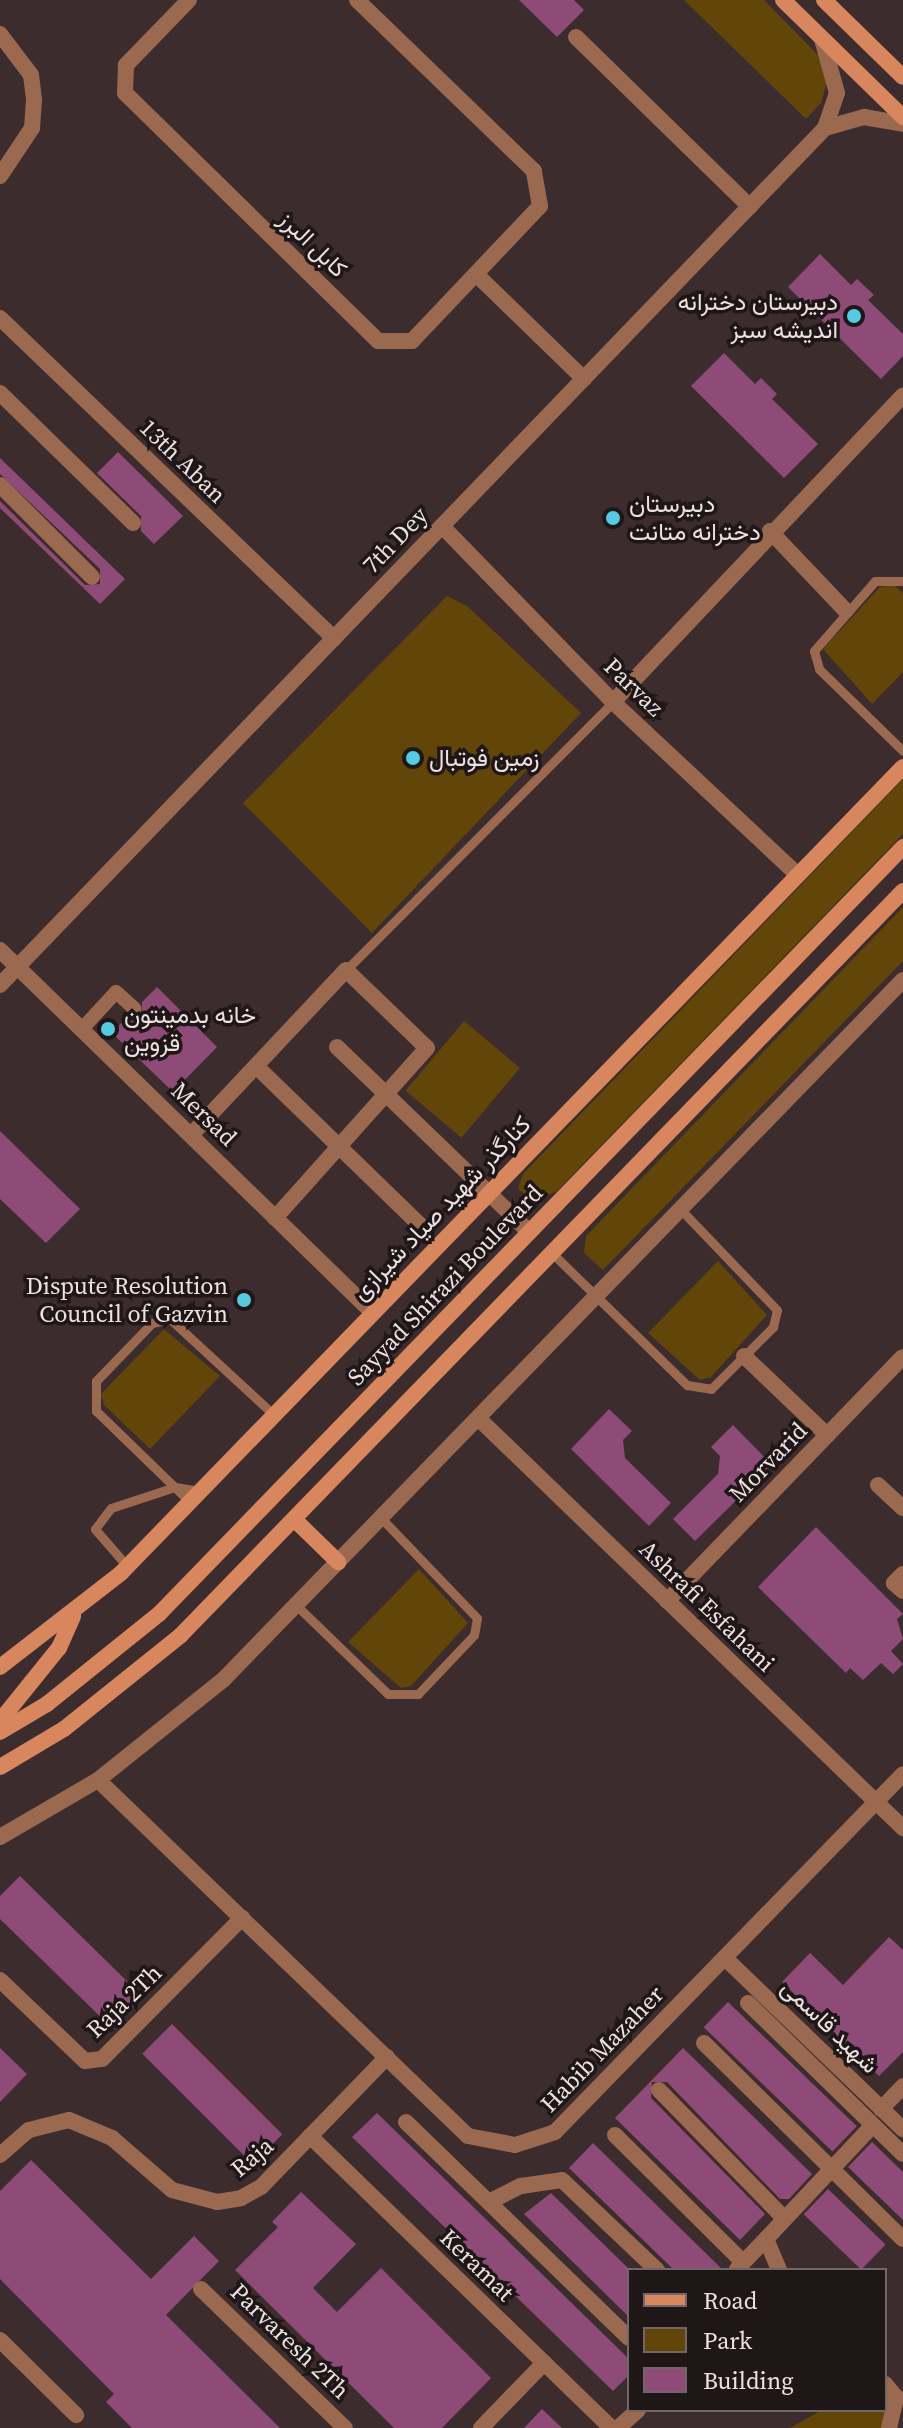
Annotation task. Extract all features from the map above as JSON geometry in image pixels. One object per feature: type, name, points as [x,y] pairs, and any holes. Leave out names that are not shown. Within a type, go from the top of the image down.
[{"type":"main road","points":[[783,0],[903,117]]},
{"type":"main road","points":[[824,0],[903,77]]},
{"type":"main road","name":"کنارگذر شهید صیاد شیرازی","points":[[0,1667],[74,1614],[127,1566],[903,767]]},
{"type":"main road","name":"Sayyad Shirazi Boulevard","points":[[0,1732],[47,1704],[159,1614],[903,847]]},
{"type":"main road","points":[[0,1767],[128,1682],[294,1519],[903,891]]},
{"type":"main road","points":[[294,1519],[338,1562]]},
{"type":"main road","points":[[0,1721],[59,1648],[74,1614]]},
{"type":"street","name":"کابل البرز","points":[[189,0],[126,65],[125,93],[378,341],[412,341],[540,206],[534,171],[357,0]]},
{"type":"street","points":[[0,34],[31,75],[34,100],[32,128],[0,176]]},
{"type":"street","points":[[576,37],[750,207]]},
{"type":"street","points":[[821,37],[837,93],[825,128]]},
{"type":"street","points":[[825,128],[864,117],[903,124]]},
{"type":"street","name":"7th Dey","points":[[0,985],[825,128]]},
{"type":"street","points":[[477,275],[584,379]]},
{"type":"street","name":"13th Aban","points":[[0,318],[334,638]]},
{"type":"street","points":[[0,393],[133,523]]},
{"type":"street","points":[[613,702],[770,531],[903,395]]},
{"type":"street","points":[[0,485],[92,577]]},
{"type":"street","name":"Parvaz","points":[[442,526],[613,702],[798,875]]},
{"type":"street","points":[[770,531],[846,611]]},
{"type":"street","name":"Mersad","points":[[0,950],[373,1313]]},
{"type":"street","points":[[191,1135],[346,970],[427,1048],[275,1218]]},
{"type":"street","points":[[0,1837],[98,1780],[212,1690],[903,980]]},
{"type":"street","points":[[82,1029],[116,992],[135,1009]]},
{"type":"street","points":[[337,1047],[529,1232]]},
{"type":"street","points":[[256,1066],[423,1228]]},
{"type":"street","points":[[744,1356],[827,1435]]},
{"type":"street","name":"Morvarid","points":[[667,1601],[903,1357]]},
{"type":"street","name":"Ashrafi Esfahani","points":[[478,1418],[903,1828]]},
{"type":"street","points":[[878,1485],[903,1508]]},
{"type":"street","points":[[903,1574],[894,1583],[903,1591]]},
{"type":"street","name":"Habib Mazaher","points":[[98,1780],[468,2136],[515,2145],[555,2132],[903,1774]]},
{"type":"street","name":"Raja 2Th","points":[[0,1980],[85,2061],[102,2059],[242,1918]]},
{"type":"street","name":"شهید قاسمی","points":[[725,1958],[903,2129]]},
{"type":"street","points":[[748,2003],[903,2154]]},
{"type":"street","points":[[704,2043],[903,2239]]},
{"type":"street","name":"Raja","points":[[0,2155],[29,2130],[69,2120],[112,2138],[172,2190],[217,2202],[261,2187],[387,2057]]},
{"type":"street","points":[[881,2109],[903,2086]]},
{"type":"street","points":[[659,2090],[785,2219]]},
{"type":"street","points":[[406,2122],[627,2336]]},
{"type":"street","points":[[615,2135],[740,2266],[873,2125]]},
{"type":"street","name":"Keramat","points":[[310,2136],[611,2428]]},
{"type":"street","points":[[489,2202],[521,2186],[562,2180],[655,2268]]},
{"type":"street","points":[[766,2239],[778,2268]]},
{"type":"street","name":"Parvaresh 2Th","points":[[201,2289],[345,2428]]},
{"type":"street","points":[[0,2340],[76,2415]]},
{"type":"street","points":[[481,2428],[544,2363]]},
{"type":"street","points":[[889,2428],[895,2393]]},
{"type":"street","points":[[618,2428],[636,2412]]},
{"type":"lane","points":[[903,581],[881,578],[819,639],[816,663],[903,751]]},
{"type":"lane","points":[[346,970],[613,702]]},
{"type":"lane","points":[[552,1253],[693,1389],[717,1385],[773,1327],[775,1304],[680,1209]]},
{"type":"lane","points":[[195,1496],[175,1487],[91,1399],[96,1381],[152,1323],[181,1324],[274,1415]]},
{"type":"lane","points":[[127,1566],[95,1529],[111,1508],[175,1487],[195,1496]]},
{"type":"lane","points":[[296,1605],[388,1694],[418,1694],[474,1635],[477,1618],[381,1518]]},
{"type":"green space","points":[[684,0],[764,0],[819,56],[827,82],[821,103],[806,119]]},
{"type":"green space","points":[[894,585],[903,593],[903,672],[872,704],[823,649],[880,587]]},
{"type":"green space","name":"زمین فوتبال","points":[[447,596],[467,606],[581,713],[372,933],[243,803]]},
{"type":"green space","points":[[903,779],[903,834],[556,1192],[531,1201],[518,1188],[523,1174]]},
{"type":"green space","points":[[903,907],[903,961],[603,1270],[584,1253],[586,1236]]},
{"type":"green space","points":[[464,1021],[520,1068],[461,1138],[406,1091]]},
{"type":"green space","points":[[718,1261],[767,1315],[711,1377],[700,1380],[648,1333]]},
{"type":"green space","points":[[164,1329],[220,1376],[150,1449],[104,1405],[101,1394]]},
{"type":"green space","points":[[419,1569],[468,1623],[411,1686],[401,1688],[348,1642]]},
{"type":"green space","points":[[818,2412],[885,2412],[885,2428],[790,2428]]},
{"type":"building","points":[[519,0],[574,0],[584,10],[557,37]]},
{"type":"building","points":[[820,254],[851,285],[857,279],[874,295],[868,300],[903,334],[903,356],[881,379],[788,287]]},
{"type":"building","points":[[724,353],[755,384],[761,378],[777,394],[772,399],[818,444],[784,478],[691,386]]},
{"type":"building","points":[[118,452],[183,516],[154,544],[141,531],[141,516],[97,473]]},
{"type":"building","points":[[0,458],[125,579],[100,604],[0,508],[0,501],[85,585],[100,584],[100,569],[0,474]]},
{"type":"building","points":[[157,987],[217,1047],[173,1092],[112,1033],[128,1016],[142,1016],[142,1002]]},
{"type":"building","points":[[0,1131],[80,1209],[46,1243],[0,1199]]},
{"type":"building","points":[[609,1409],[632,1431],[623,1440],[625,1458],[671,1503],[649,1526],[571,1449]]},
{"type":"building","points":[[733,1425],[772,1465],[695,1541],[673,1519],[718,1474],[720,1456],[711,1447]]},
{"type":"building","points":[[816,1527],[903,1614],[897,1619],[903,1639],[891,1651],[903,1664],[893,1674],[881,1663],[863,1680],[850,1668],[846,1673],[758,1587]]},
{"type":"building","points":[[20,1876],[143,1997],[112,2028],[0,1919],[0,1896]]},
{"type":"building","points":[[889,1937],[903,1950],[903,2052],[879,2076],[782,1982],[810,1953],[843,1985]]},
{"type":"building","points":[[728,2002],[857,2126],[832,2152],[704,2027]]},
{"type":"building","points":[[172,2024],[282,2134],[253,2164],[142,2054]]},
{"type":"building","points":[[0,2048],[27,2074],[0,2102]]},
{"type":"building","points":[[683,2048],[812,2174],[789,2199],[780,2199],[667,2082],[652,2082],[651,2098],[765,2214],[740,2240],[615,2118]]},
{"type":"building","points":[[377,2113],[627,2357],[627,2377],[613,2391],[352,2137]]},
{"type":"building","points":[[872,2142],[903,2172],[903,2220],[848,2167]]},
{"type":"building","points":[[593,2143],[721,2268],[672,2268],[569,2168]]},
{"type":"building","points":[[31,2160],[151,2279],[194,2236],[219,2261],[166,2315],[280,2428],[132,2428],[106,2402],[114,2394],[0,2279],[0,2191]]},
{"type":"building","points":[[828,2189],[886,2245],[859,2268],[804,2214]]},
{"type":"building","points":[[301,2192],[356,2244],[313,2288],[337,2312],[381,2268],[491,2378],[442,2428],[394,2428],[235,2270],[278,2227],[272,2222]]},
{"type":"building","points":[[551,2193],[628,2268],[627,2315],[524,2214]]},
{"type":"building","points":[[542,2409],[562,2428],[524,2428]]},
{"type":"place","name":"دبیرستان دخترانه اندیشه سبز","points":[[854,316]]},
{"type":"place","name":"دبیرستان دخترانه متانت","points":[[613,518]]},
{"type":"place","name":"زمین فوتبال","points":[[413,758]]},
{"type":"place","name":"خانه بدمینتون قزوین","points":[[108,1029]]},
{"type":"place","name":"Dispute Resolution Council of Gazvin","points":[[244,1300]]}]
